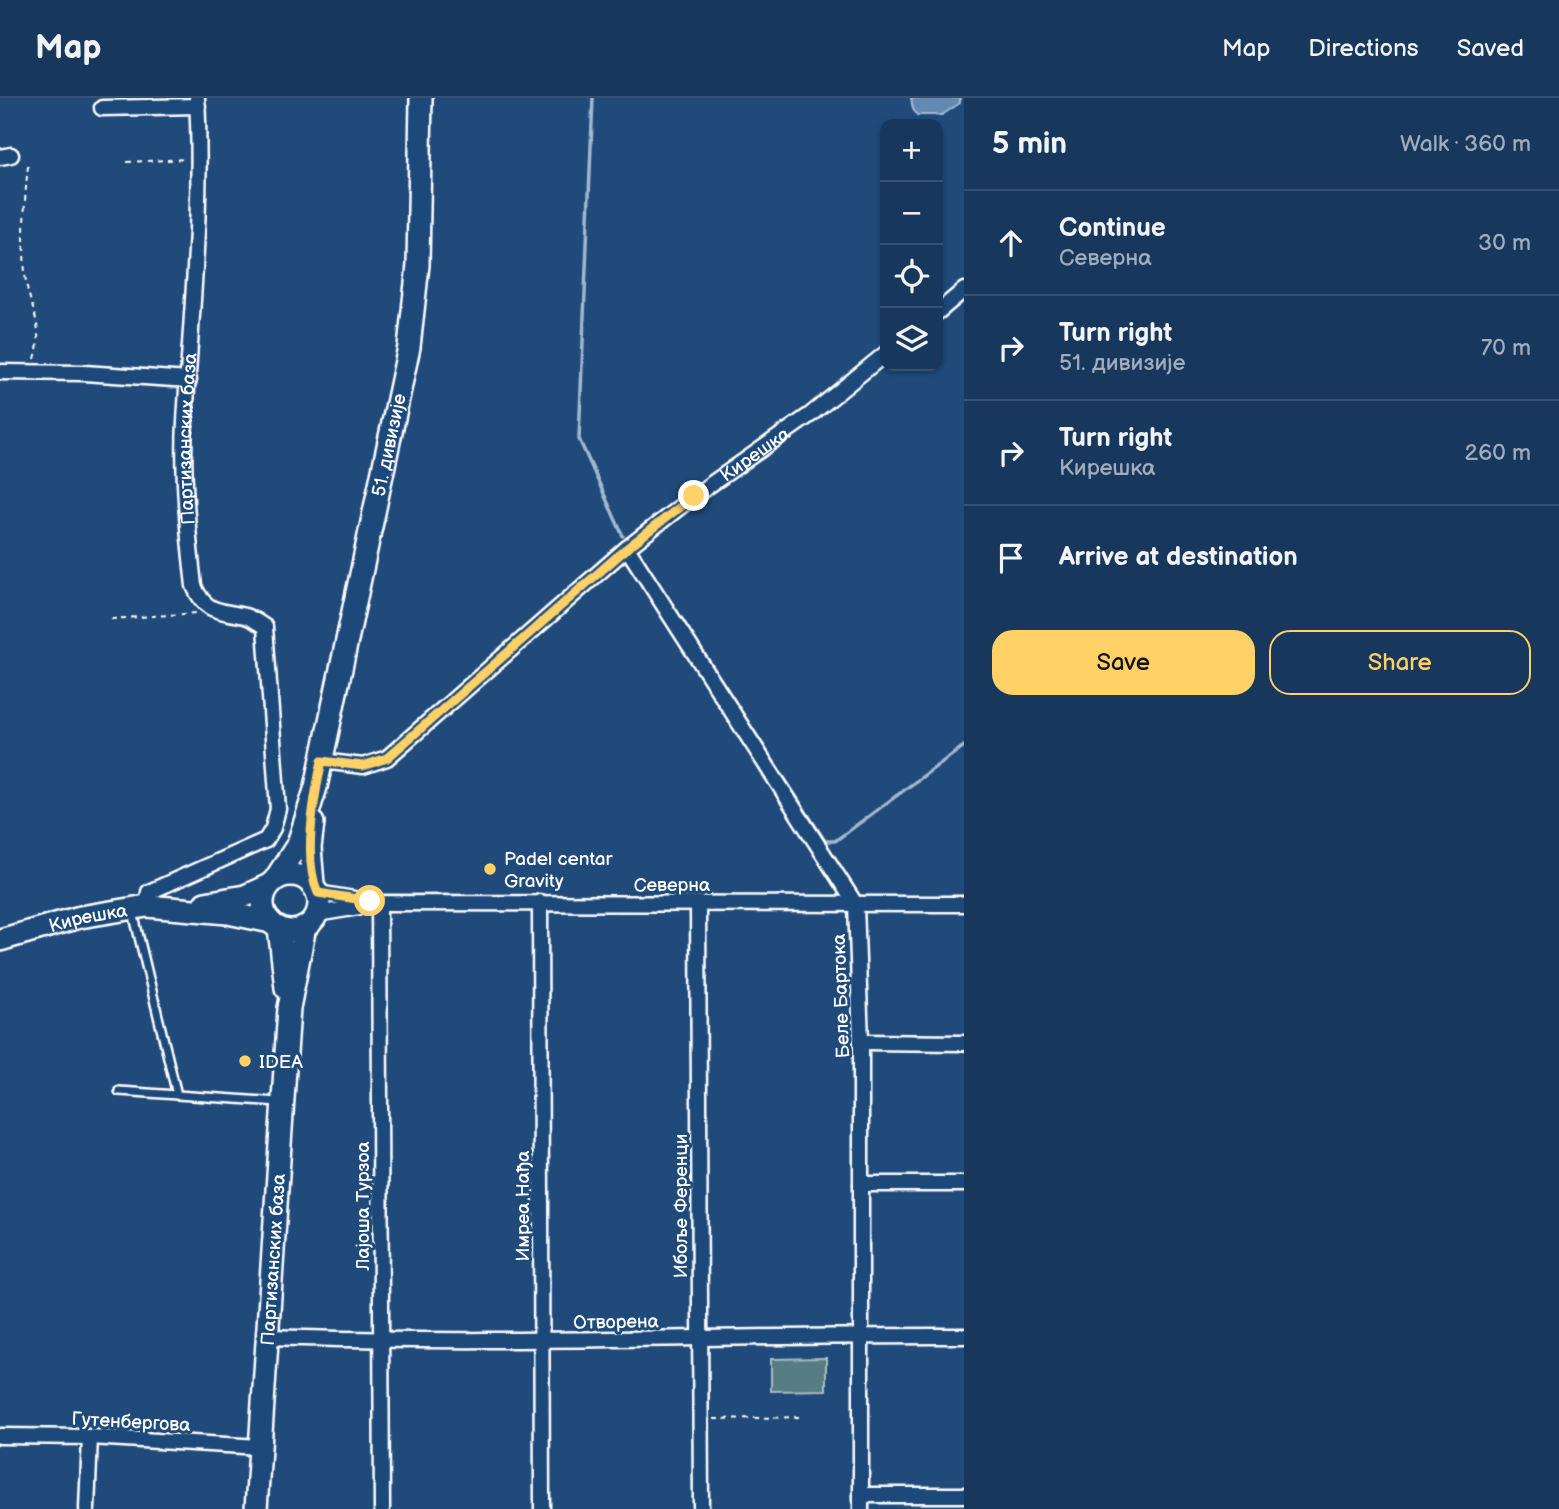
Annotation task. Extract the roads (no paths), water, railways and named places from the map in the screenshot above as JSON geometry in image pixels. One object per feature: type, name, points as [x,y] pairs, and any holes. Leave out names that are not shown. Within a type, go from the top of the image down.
[{"type":"street","name":"51. дивизије","points":[[273,882],[298,844],[316,786],[409,347],[418,265],[421,98]]},
{"type":"street","points":[[102,108],[197,102]]},
{"type":"street","name":"Партизанских база","points":[[140,908],[149,892],[266,840],[273,828],[278,809],[265,627],[248,617],[207,607],[194,586],[185,464],[200,159],[197,102]]},
{"type":"street","points":[[943,308],[964,290]]},
{"type":"street","name":"Кирешка","points":[[322,761],[363,766],[387,758],[627,548],[694,496],[810,415],[880,358]]},
{"type":"street","points":[[0,372],[84,373],[189,380]]},
{"type":"street","points":[[627,548],[856,905]]},
{"type":"street","name":"51. дивизије","points":[[313,905],[310,848],[316,786]]},
{"type":"street","points":[[296,874],[305,878],[313,905],[289,931],[274,925],[263,904],[264,894],[273,882],[286,875],[296,874]]},
{"type":"street","name":"Кирешка","points":[[178,908],[245,896],[273,882]]},
{"type":"street","name":"Северна","points":[[313,905],[540,902],[964,904]]},
{"type":"street","name":"Имреа Нађа","points":[[540,902],[542,1509]]},
{"type":"street","name":"Северна","points":[[313,905],[350,910],[379,903]]},
{"type":"street","name":"Лајоша Турзоа","points":[[379,903],[382,1509]]},
{"type":"street","name":"Ибоље Ференци","points":[[698,903],[701,1509]]},
{"type":"street","name":"Партизанских база","points":[[256,1509],[289,1008],[313,905]]},
{"type":"street","name":"Беле Бартока","points":[[856,905],[861,1042],[861,1502]]},
{"type":"street","name":"Кирешка","points":[[0,940],[80,917],[140,908],[178,908],[238,914],[274,925]]},
{"type":"street","name":"Партизанских база","points":[[274,925],[289,1008]]},
{"type":"street","points":[[861,1042],[964,1043]]},
{"type":"street","points":[[861,1184],[964,1184]]},
{"type":"street","name":"Отворена","points":[[268,1337],[382,1341],[542,1341],[964,1336]]},
{"type":"street","name":"Гутенбергова","points":[[0,1436],[90,1437],[260,1447]]},
{"type":"street","points":[[87,1509],[90,1437]]},
{"type":"street","points":[[861,1502],[964,1496]]},
{"type":"lane","points":[[140,908],[177,1095]]},
{"type":"lane","points":[[119,1091],[283,1102]]},
{"type":"water","points":[[911,98],[960,98],[960,103],[942,115],[917,115]]},
{"type":"waterway","points":[[593,98],[579,439],[623,536]]},
{"type":"waterway","points":[[677,612],[825,841],[835,841],[964,746]]},
{"type":"place","name":"Padel centar Gravity","points":[[490,869]]},
{"type":"place","name":"IDEA","points":[[245,1061]]}]
